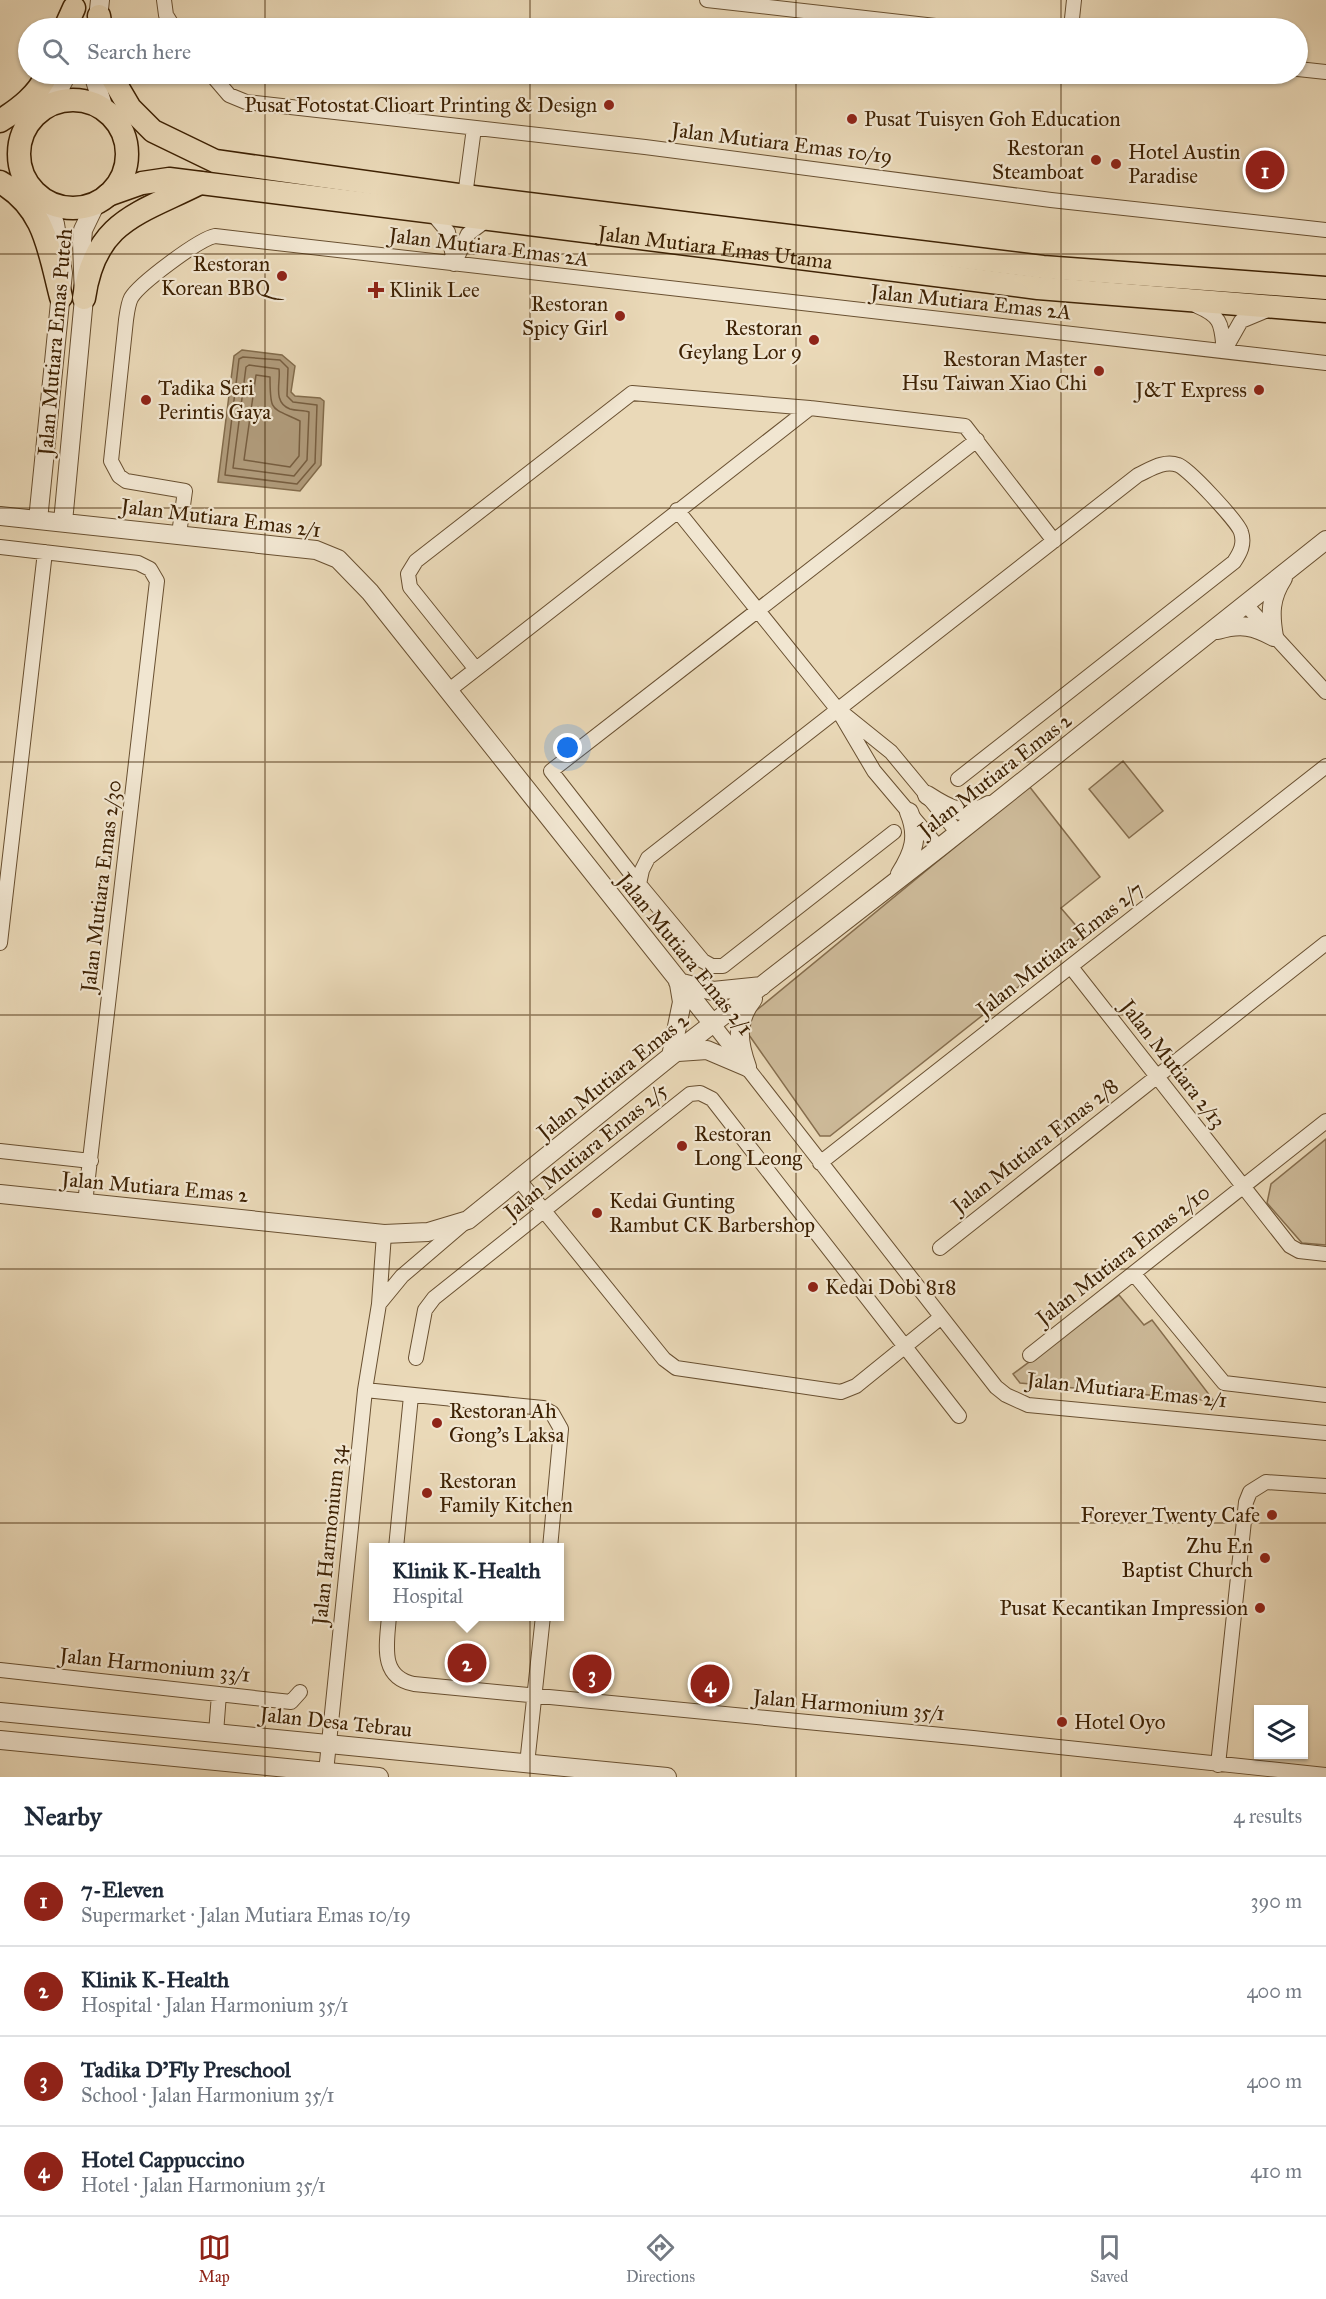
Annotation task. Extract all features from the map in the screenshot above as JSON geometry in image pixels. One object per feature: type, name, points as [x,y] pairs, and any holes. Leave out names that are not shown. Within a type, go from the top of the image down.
[{"type":"main road","points":[[0,123],[21,107],[43,84]]},
{"type":"main road","points":[[115,84],[146,125],[206,158]]},
{"type":"main road","points":[[0,169],[40,195],[63,207],[80,207],[102,199],[124,172],[126,144],[122,130],[104,109],[78,100],[51,105],[29,123],[19,150],[24,177],[40,195]]},
{"type":"main road","points":[[0,123],[29,123]]},
{"type":"main road","name":"Jalan Mutiara Emas Utama","points":[[122,130],[162,150],[465,196],[1043,267],[1326,288]]},
{"type":"main road","name":"Jalan Mutiara Emas Utama","points":[[102,199],[142,183],[169,179],[1038,288],[1326,311]]},
{"type":"main road","points":[[0,182],[28,204],[41,223],[61,297]]},
{"type":"main road","points":[[84,298],[88,273],[96,252],[107,237],[126,220],[200,183]]},
{"type":"street","points":[[164,0],[168,18]]},
{"type":"street","points":[[707,0],[865,18]]},
{"type":"street","points":[[1072,18],[1074,0]]},
{"type":"street","points":[[1308,70],[1326,72]]},
{"type":"street","points":[[51,105],[62,84]]},
{"type":"street","points":[[96,84],[104,109]]},
{"type":"street","name":"Jalan Mutiara Emas 10/19","points":[[221,84],[234,98],[246,102],[783,164],[1051,200],[1326,230]]},
{"type":"street","points":[[465,196],[474,128]]},
{"type":"street","name":"Jalan Mutiara Emas Puteh","points":[[38,520],[63,273],[55,224],[40,195]]},
{"type":"street","name":"Jalan Mutiara Emas Puteh","points":[[63,522],[84,298],[81,249],[83,230],[102,199]]},
{"type":"street","points":[[432,213],[448,232],[454,264]]},
{"type":"street","points":[[454,264],[468,234],[488,219]]},
{"type":"street","name":"Jalan Mutiara Emas 2A","points":[[179,534],[185,491],[126,481],[118,476],[111,461],[126,321],[128,306],[137,291],[198,243],[215,236],[1326,363]]},
{"type":"street","points":[[1181,300],[1215,315],[1221,326],[1224,351]]},
{"type":"street","points":[[1224,351],[1241,321],[1279,307]]},
{"type":"street","points":[[475,668],[410,587],[408,574],[416,561],[632,393],[810,408],[965,426],[1054,541]]},
{"type":"street","points":[[448,691],[810,408]]},
{"type":"street","points":[[894,832],[723,966],[712,966],[703,961],[639,884],[551,771],[977,440]]},
{"type":"street","points":[[639,884],[648,858],[1138,475],[1162,464],[1176,464],[1189,470],[1241,531],[1243,548],[1234,562],[958,779]]},
{"type":"street","points":[[677,510],[838,710],[874,771],[939,848]]},
{"type":"street","name":"Jalan Mutiara Emas 2/1","points":[[0,516],[316,550],[338,559],[370,592],[747,1067],[940,1318],[996,1387],[1006,1395],[1028,1405],[1326,1432]]},
{"type":"street","name":"Jalan Mutiara Emas 2","points":[[0,1194],[384,1234],[428,1232],[468,1220],[671,1056],[1008,794],[1326,540]]},
{"type":"street","points":[[0,547],[45,552],[0,943]]},
{"type":"street","name":"Jalan Mutiara Emas 2/30","points":[[45,552],[145,565],[154,575],[157,588],[85,1203]]},
{"type":"street","points":[[1274,637],[1270,612],[1274,597],[1288,571]]},
{"type":"street","points":[[1246,605],[1326,692]]},
{"type":"street","points":[[1211,633],[1243,625],[1254,626],[1274,637]]},
{"type":"street","points":[[838,710],[891,752],[958,833]]},
{"type":"street","name":"Jalan Mutiara Emas 2/7","points":[[820,1163],[1326,766]]},
{"type":"street","points":[[927,795],[958,812],[983,808],[1008,794]]},
{"type":"street","points":[[882,892],[901,874],[913,851],[916,840],[915,828],[909,812]]},
{"type":"street","name":"Jalan Mutiara Emas 2/8","points":[[940,1248],[1326,944]]},
{"type":"street","name":"Jalan Mutiara 2/13","points":[[1071,968],[1293,1248],[1302,1252],[1326,1254]]},
{"type":"street","points":[[671,1056],[682,1002],[678,982],[713,991],[763,986]]},
{"type":"street","points":[[747,1067],[742,1053],[740,1024],[744,1009],[763,986]]},
{"type":"street","points":[[671,1056],[682,1050],[702,1049],[747,1067]]},
{"type":"street","name":"Jalan Mutiara Emas 2/5","points":[[416,1358],[425,1310],[430,1302],[546,1212],[690,1094],[700,1093],[712,1099],[959,1416]]},
{"type":"street","name":"Jalan Mutiara Emas 2/10","points":[[1030,1355],[1326,1121]]},
{"type":"street","points":[[0,1151],[91,1161]]},
{"type":"street","points":[[519,1180],[664,1359],[676,1368],[841,1392],[856,1386],[940,1318]]},
{"type":"street","points":[[379,1304],[402,1276],[468,1220]]},
{"type":"street","name":"Jalan Harmonium 34","points":[[326,1772],[365,1390],[379,1304],[384,1234]]},
{"type":"street","points":[[1134,1274],[1224,1383],[1326,1395]]},
{"type":"street","points":[[365,1390],[543,1408],[552,1413],[561,1429],[550,1543]]},
{"type":"street","points":[[396,1543],[411,1396]]},
{"type":"street","points":[[1218,1765],[1246,1502],[1250,1492],[1266,1482],[1326,1486]]},
{"type":"street","name":"Jalan Harmonium 35/1","points":[[389,1621],[386,1657],[395,1676],[404,1682],[1326,1775]]},
{"type":"street","points":[[527,1764],[543,1621]]},
{"type":"street","name":"Jalan Harmonium 33/1","points":[[0,1670],[291,1702],[300,1692]]},
{"type":"street","points":[[216,1733],[219,1694]]},
{"type":"street","name":"Jalan Desa Tebrau","points":[[0,1712],[667,1777]]},
{"type":"street","points":[[0,1740],[379,1777]]},
{"type":"shaded area","points":[[1123,761],[1163,811],[1129,838],[1089,789]]},
{"type":"shaded area","points":[[1029,786],[1100,877],[1061,908],[1084,935],[830,1136],[820,1136],[749,1035],[752,1014]]},
{"type":"shaded area","points":[[1326,1139],[1326,1245],[1302,1243],[1267,1203],[1271,1184]]},
{"type":"shaded area","points":[[1119,1295],[1144,1325],[1152,1320],[1214,1401],[1020,1383],[1013,1374]]},
{"type":"water","points":[[242,350],[282,355],[295,366],[291,392],[295,396],[320,398],[324,401],[321,465],[300,491],[218,482],[234,356]]},
{"type":"place","name":"Pusat Fotostat Clioart Printing & Design","points":[[609,105]]},
{"type":"place","name":"Pusat Tuisyen Goh Education","points":[[852,119]]},
{"type":"place","name":"Restoran Steamboat","points":[[1096,160]]},
{"type":"place","name":"Hotel Austin Paradise","points":[[1116,164]]},
{"type":"place","name":"7-Eleven","points":[[1265,170]]},
{"type":"place","name":"Restoran Korean BBQ","points":[[282,276]]},
{"type":"place","name":"Klinik Lee","points":[[376,290]]},
{"type":"place","name":"Restoran Spicy Girl","points":[[620,316]]},
{"type":"place","name":"Restoran Geylang Lor 9","points":[[814,340]]},
{"type":"place","name":"Restoran Master Hsu Taiwan Xiao Chi","points":[[1099,371]]},
{"type":"place","name":"J&T Express","points":[[1259,390]]},
{"type":"place","name":"Tadika Seri Perintis Gaya","points":[[146,400]]},
{"type":"place","name":"Restoran Long Leong","points":[[682,1146]]},
{"type":"place","name":"Kedai Gunting Rambut CK Barbershop","points":[[597,1213]]},
{"type":"place","name":"Kedai Dobi 818","points":[[813,1287]]},
{"type":"place","name":"Restoran Ah Gong's Laksa","points":[[437,1423]]},
{"type":"place","name":"Restoran Family Kitchen","points":[[427,1493]]},
{"type":"place","name":"Forever Twenty Cafe","points":[[1272,1515]]},
{"type":"place","name":"Zhu En Baptist Church","points":[[1265,1558]]},
{"type":"place","name":"Pusat Kecantikan Impression","points":[[1260,1608]]},
{"type":"place","name":"Klinik K-Health","points":[[467,1663]]},
{"type":"place","name":"Tadika D'Fly Preschool","points":[[592,1674]]},
{"type":"place","name":"Hotel Cappuccino","points":[[710,1684]]},
{"type":"place","name":"Hotel Oyo","points":[[1062,1722]]}]
